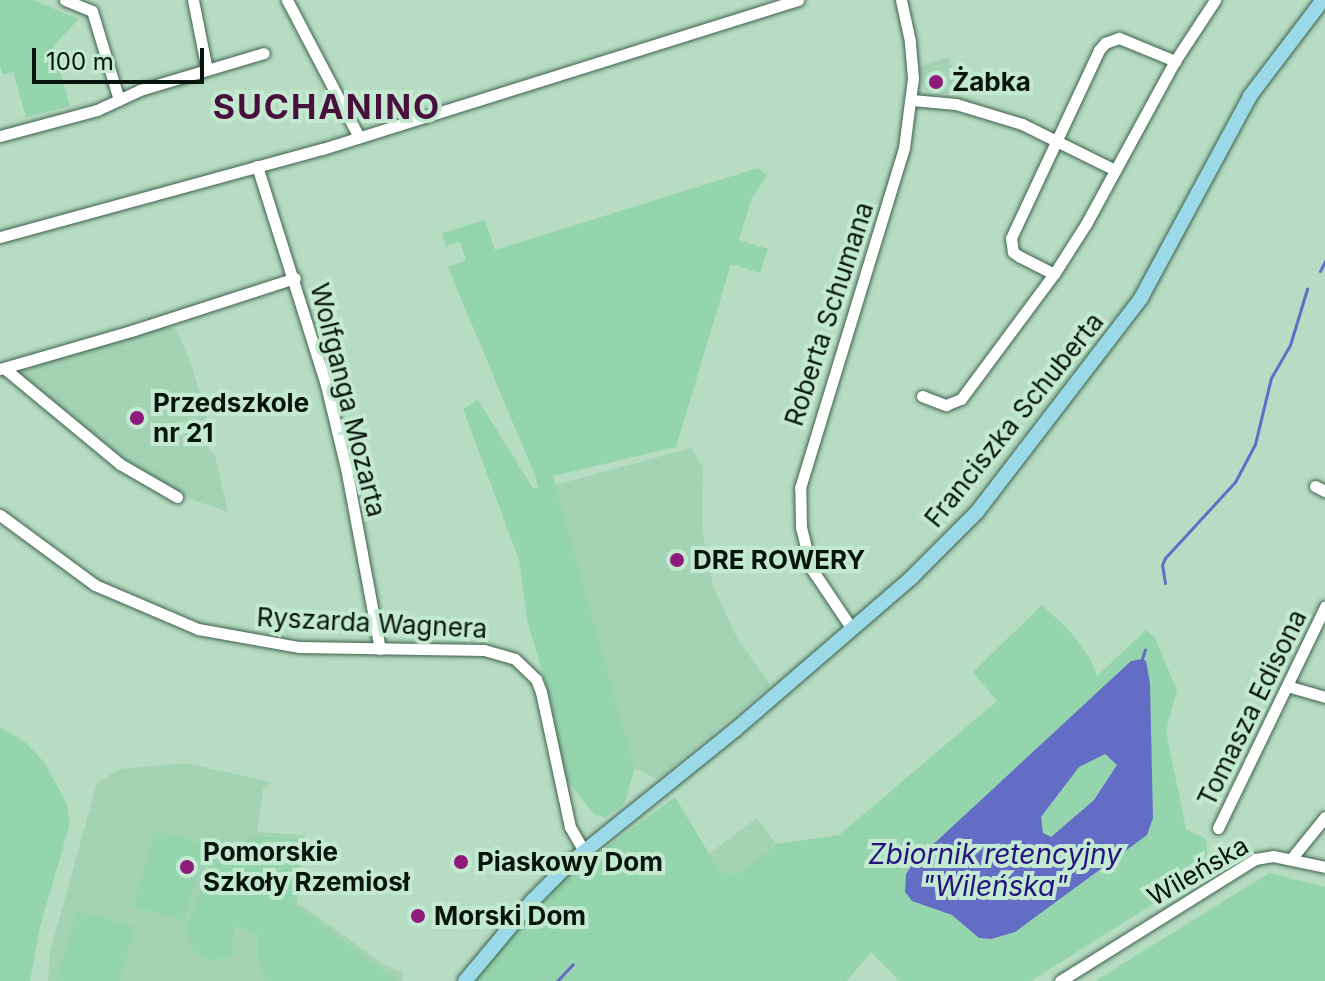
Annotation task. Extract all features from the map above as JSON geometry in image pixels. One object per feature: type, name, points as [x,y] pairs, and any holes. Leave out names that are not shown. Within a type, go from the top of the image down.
[{"type":"main road","name":"Franciszka Schuberta","points":[[465,981],[532,901],[584,851],[735,730],[917,572],[977,512],[1117,331],[1165,257],[1250,96],[1323,0]]},
{"type":"street","points":[[65,0],[90,6],[119,100]]},
{"type":"street","points":[[193,0],[207,70]]},
{"type":"street","points":[[287,0],[359,137]]},
{"type":"street","points":[[0,237],[359,137],[798,0]]},
{"type":"street","name":"Roberta Schumana","points":[[852,629],[811,568],[801,527],[800,488],[904,148],[912,100],[912,55],[901,0]]},
{"type":"street","points":[[922,396],[946,405],[961,399],[1054,274],[1175,61],[1215,0]]},
{"type":"street","points":[[1054,274],[1020,257],[1011,245],[1056,140],[1105,43],[1127,40],[1175,61]]},
{"type":"street","points":[[0,136],[97,110],[264,53]]},
{"type":"street","points":[[912,100],[956,104],[1022,124],[1115,170]]},
{"type":"street","name":"Wolfganga Mozarta","points":[[257,166],[295,278],[346,468],[380,649]]},
{"type":"street","points":[[2,368],[134,330],[295,278]]},
{"type":"street","points":[[2,368],[126,469],[177,497]]},
{"type":"street","name":"Ryszarda Wagnera","points":[[0,515],[95,585],[198,629],[299,647],[484,650],[503,653],[524,666],[541,692],[570,827],[584,851]]},
{"type":"street","name":"Tomasza Edisona","points":[[1218,828],[1325,607]]},
{"type":"street","points":[[1312,636],[1325,639]]},
{"type":"street","points":[[1287,686],[1325,697]]},
{"type":"street","points":[[1291,859],[1323,823]]},
{"type":"street","name":"Wileńska","points":[[1060,981],[1246,863],[1265,856],[1325,867]]},
{"type":"shaded area","points":[[0,0],[33,0],[79,19],[53,46],[70,106],[26,117],[13,72],[3,74],[0,66]]},
{"type":"shaded area","points":[[948,57],[961,96],[927,91],[922,84],[920,66]]},
{"type":"shaded area","points":[[758,168],[767,175],[751,200],[739,240],[768,249],[760,273],[731,264],[676,447],[553,476],[635,768],[624,804],[606,817],[595,815],[565,778],[551,702],[527,620],[519,560],[463,409],[478,400],[533,488],[538,488],[536,478],[448,267],[466,260],[460,242],[446,246],[442,233],[485,220],[495,250]]},
{"type":"shaded area","name":"Przedszkole nr 21","points":[[167,326],[176,330],[191,363],[207,419],[203,432],[197,436],[215,455],[228,512],[179,495],[144,476],[10,371]]},
{"type":"shaded area","points":[[691,448],[703,467],[702,528],[713,587],[738,640],[771,685],[657,779],[635,768],[555,485]]},
{"type":"shaded area","points":[[1042,605],[1069,630],[1091,660],[1097,676],[1146,630],[1155,638],[1177,690],[1166,731],[1186,829],[1206,839],[1209,869],[1031,981],[899,981],[871,952],[847,981],[474,981],[562,880],[675,797],[720,872],[737,875],[776,844],[839,835],[997,701],[973,672]]},
{"type":"shaded area","points":[[0,727],[26,743],[44,762],[67,804],[70,823],[40,927],[30,981],[0,981]]},
{"type":"shaded area","name":"Pomorskie Szkoły Rzemiosł","points":[[186,763],[271,782],[263,789],[257,832],[305,835],[297,902],[386,966],[403,972],[402,981],[48,981],[50,952],[97,783],[120,769]]},
{"type":"shaded area","points":[[757,818],[776,844],[737,875],[720,872],[709,854]]},
{"type":"shaded area","points":[[155,830],[206,845],[184,921],[133,906]]},
{"type":"shaded area","points":[[254,836],[301,839],[295,904],[397,981],[266,981],[258,961],[258,934],[235,926],[231,954],[210,961],[190,948],[188,925],[211,862]]},
{"type":"shaded area","points":[[1269,873],[1325,887],[1325,981],[1095,981]]},
{"type":"shaded area","points":[[77,911],[135,927],[120,981],[56,981]]},
{"type":"water","name":"Zbiornik retencyjny \"Wileńska\"","points":[[1131,661],[1146,661],[1150,683],[1153,818],[1147,835],[1015,932],[991,939],[979,938],[952,915],[912,901],[905,892],[906,874],[913,863]],"holes":[[[1105,754],[1117,765],[1094,800],[1051,837],[1043,833],[1041,817],[1079,767]]]},
{"type":"waterway","points":[[1320,271],[1325,261]]},
{"type":"waterway","points":[[1165,583],[1162,565],[1165,558],[1235,482],[1255,444],[1271,378],[1290,345],[1307,289]]},
{"type":"waterway","points":[[1142,659],[1145,649]]},
{"type":"waterway","points":[[557,981],[573,964]]},
{"type":"place","name":"Żabka","points":[[936,82]]},
{"type":"place","name":"Przedszkole nr 21","points":[[137,418]]},
{"type":"place","name":"DRE ROWERY","points":[[677,560]]},
{"type":"place","name":"Piaskowy Dom","points":[[461,862]]},
{"type":"place","name":"Pomorskie Szkoły Rzemiosł","points":[[187,867]]},
{"type":"place","name":"Morski Dom","points":[[418,916]]},
{"type":"district","name":"SUCHANINO","points":[[327,107]]}]
